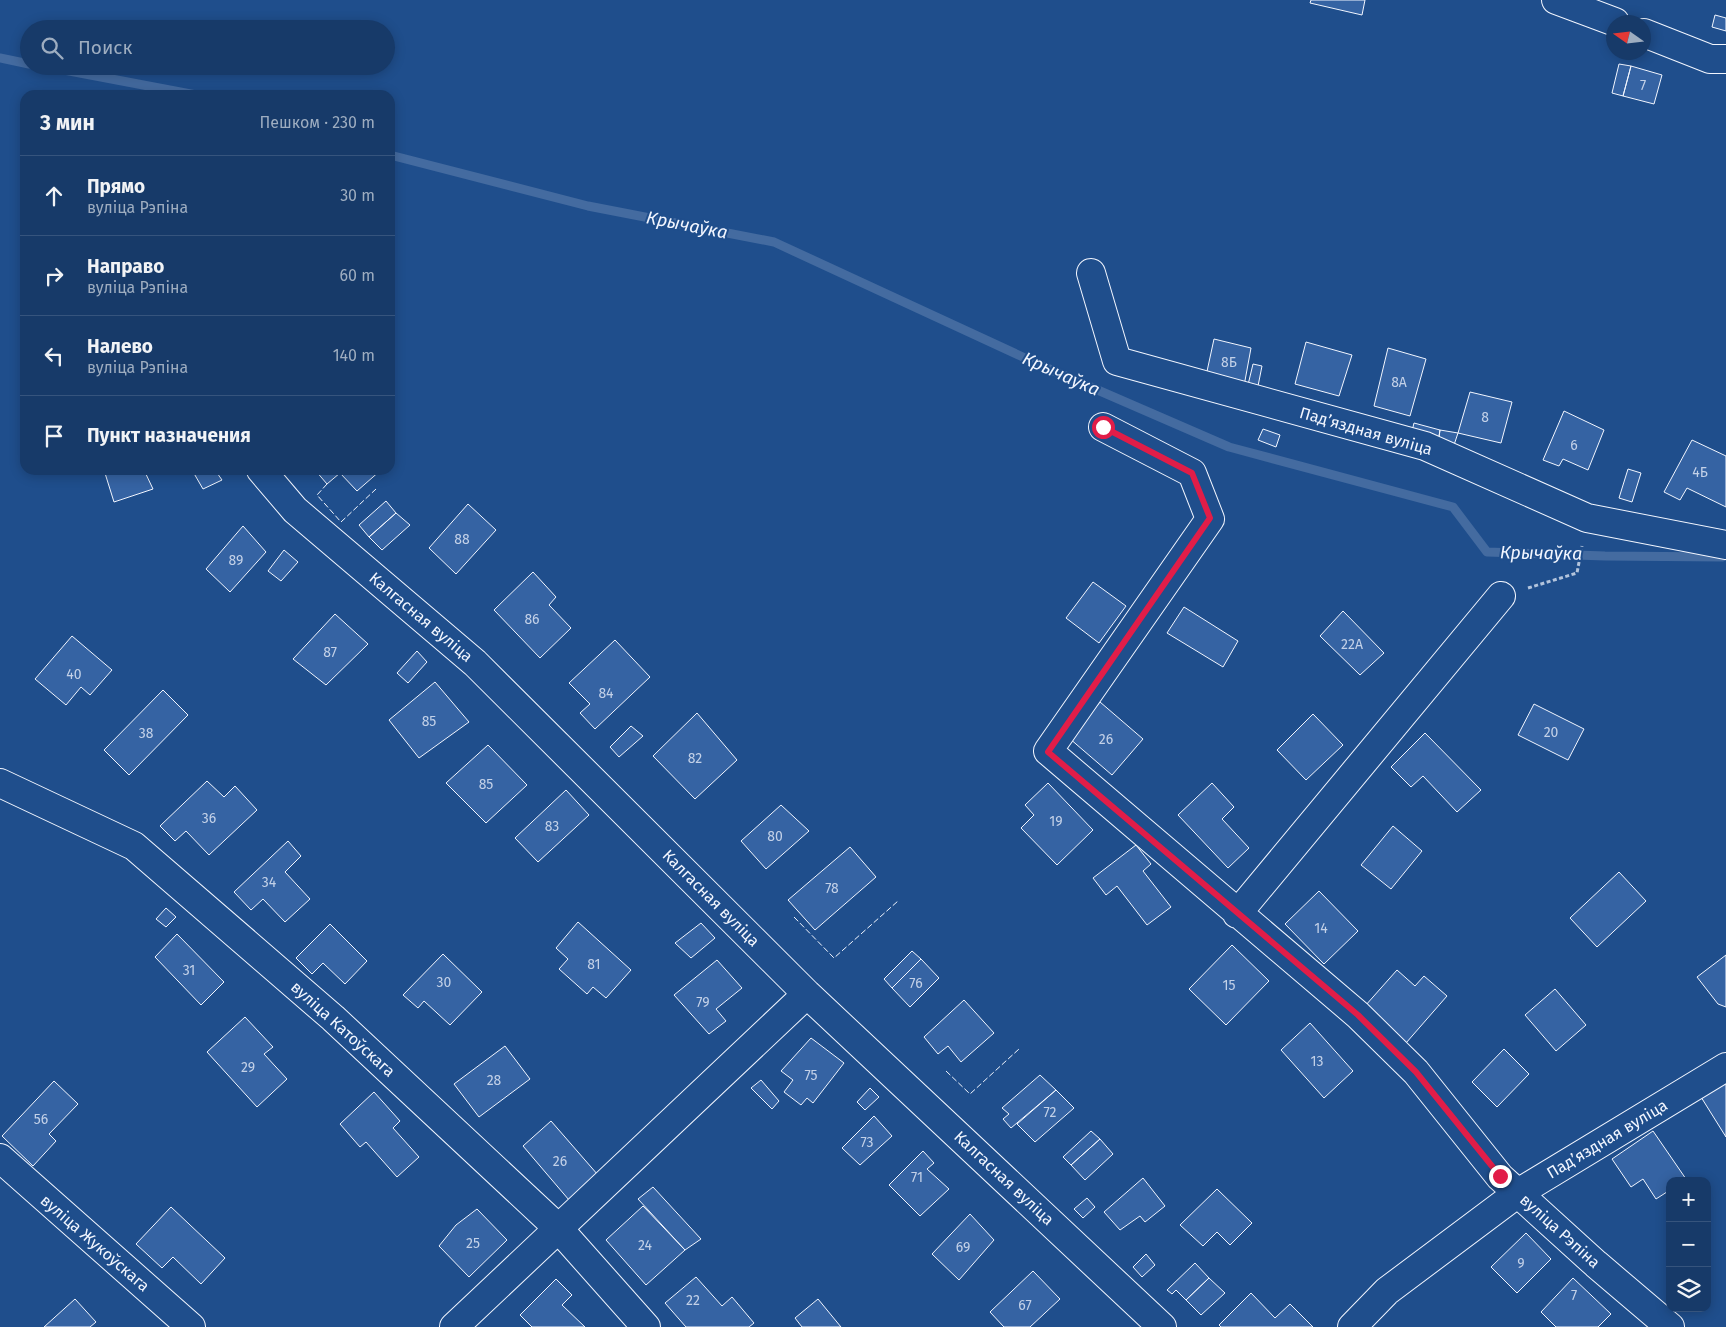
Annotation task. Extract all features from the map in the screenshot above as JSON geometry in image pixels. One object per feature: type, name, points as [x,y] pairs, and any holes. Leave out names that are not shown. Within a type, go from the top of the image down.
[{"type":"street","points":[[1556,0],[1606,19]]},
{"type":"street","points":[[1651,37],[1710,59],[1726,59]]},
{"type":"street","name":"Падʼяздная вуліца","points":[[1091,273],[1116,361],[1424,446],[1587,518],[1726,545]]},
{"type":"street","name":"вуліца Рэпіна","points":[[1103,427],[1192,473],[1210,518],[1048,752],[1358,1015],[1416,1072],[1500,1176],[1596,1264],[1670,1327]]},
{"type":"street","name":"Калгасная вуліца","points":[[265,475],[295,510],[475,663],[807,994],[1162,1327]]},
{"type":"street","points":[[1237,914],[1501,596]]},
{"type":"street","name":"вуліца Катоўскага","points":[[0,784],[134,846],[333,1018],[558,1228],[646,1327]]},
{"type":"street","points":[[454,1327],[807,994]]},
{"type":"street","name":"Падʼяздная вуліца","points":[[1352,1327],[1387,1292],[1518,1193],[1726,1067]]},
{"type":"street","name":"вуліца Жукоўскага","points":[[0,1158],[191,1327]]},
{"type":"path","points":[[1501,596],[1577,573]]},
{"type":"building","points":[[1311,0],[1365,0],[1362,15],[1310,3]]},
{"type":"building","points":[[1715,15],[1726,18],[1726,31],[1712,27]]},
{"type":"building","points":[[1619,64],[1631,66],[1623,96],[1612,93]]},
{"type":"building","points":[[1631,66],[1662,75],[1654,104],[1623,96]]},
{"type":"building","points":[[1214,339],[1251,348],[1244,386],[1206,376]]},
{"type":"building","points":[[1306,342],[1352,355],[1339,396],[1295,384]]},
{"type":"building","points":[[1388,348],[1426,359],[1410,416],[1374,406]]},
{"type":"building","points":[[1253,364],[1262,366],[1257,391],[1247,389]]},
{"type":"building","points":[[1470,392],[1512,402],[1501,443],[1458,433]]},
{"type":"building","points":[[1564,411],[1604,430],[1588,470],[1563,459],[1559,466],[1543,460]]},
{"type":"building","points":[[1414,423],[1440,430],[1438,443],[1411,435]]},
{"type":"building","points":[[1263,429],[1280,435],[1276,447],[1258,440]]},
{"type":"building","points":[[1440,430],[1458,433],[1454,445],[1438,443]]},
{"type":"building","points":[[1692,440],[1726,456],[1726,507],[1687,488],[1680,500],[1664,492]]},
{"type":"building","points":[[1628,469],[1641,473],[1632,502],[1619,498]]},
{"type":"building","points":[[106,475],[146,475],[153,489],[114,502]]},
{"type":"building","points":[[195,475],[218,475],[222,480],[203,489]]},
{"type":"building","points":[[319,475],[338,475],[327,484]]},
{"type":"building","points":[[342,475],[375,475],[357,491]]},
{"type":"building","points":[[386,501],[396,513],[369,537],[359,525]]},
{"type":"building","points":[[468,504],[496,530],[456,574],[429,548]]},
{"type":"building","points":[[396,513],[410,525],[382,550],[369,537]]},
{"type":"building","points":[[243,526],[266,552],[230,592],[206,569]]},
{"type":"building","points":[[284,550],[298,562],[281,581],[268,571]]},
{"type":"building","points":[[533,572],[556,597],[549,605],[571,628],[540,658],[494,610]]},
{"type":"building","points":[[1093,582],[1126,606],[1099,643],[1066,618]]},
{"type":"building","points":[[1184,607],[1238,641],[1223,667],[1167,633]]},
{"type":"building","points":[[1343,611],[1384,653],[1360,675],[1320,636]]},
{"type":"building","points":[[335,614],[368,644],[326,685],[293,659]]},
{"type":"building","points":[[72,636],[112,670],[90,695],[81,687],[66,705],[35,679]]},
{"type":"building","points":[[615,640],[650,677],[595,729],[580,713],[590,704],[569,683]]},
{"type":"building","points":[[417,651],[427,662],[408,683],[397,673]]},
{"type":"building","points":[[435,682],[469,722],[419,758],[389,720]]},
{"type":"building","points":[[163,690],[188,715],[129,775],[104,750]]},
{"type":"building","points":[[1100,702],[1143,739],[1112,775],[1069,738]]},
{"type":"building","points":[[1534,704],[1584,729],[1568,760],[1518,735]]},
{"type":"building","points":[[697,713],[737,760],[695,799],[653,756]]},
{"type":"building","points":[[1313,714],[1343,745],[1306,780],[1277,750]]},
{"type":"building","points":[[631,726],[643,736],[619,757],[610,747]]},
{"type":"building","points":[[1425,733],[1481,790],[1457,812],[1423,776],[1411,787],[1391,767]]},
{"type":"building","points":[[488,745],[527,785],[486,823],[446,783]]},
{"type":"building","points":[[207,781],[224,797],[235,786],[257,810],[209,855],[186,831],[175,841],[160,826]]},
{"type":"building","points":[[1048,783],[1093,830],[1057,865],[1021,828],[1034,815],[1025,805]]},
{"type":"building","points":[[1212,783],[1234,807],[1222,819],[1249,848],[1228,868],[1178,815]]},
{"type":"building","points":[[566,790],[589,815],[538,862],[515,838]]},
{"type":"building","points":[[781,805],[809,831],[766,869],[741,841]]},
{"type":"building","points":[[1393,826],[1422,851],[1391,889],[1361,865]]},
{"type":"building","points":[[288,841],[301,856],[285,872],[310,899],[285,922],[263,899],[251,910],[234,892]]},
{"type":"building","points":[[1136,845],[1151,864],[1143,871],[1171,907],[1147,925],[1117,886],[1106,895],[1093,878]]},
{"type":"building","points":[[850,847],[876,877],[815,930],[788,900]]},
{"type":"building","points":[[1619,872],[1646,901],[1597,947],[1570,918]]},
{"type":"building","points":[[1319,891],[1358,931],[1324,964],[1285,924]]},
{"type":"building","points":[[166,908],[176,917],[166,927],[156,919]]},
{"type":"building","points":[[578,922],[631,970],[606,998],[593,987],[587,994],[559,969],[568,959],[556,948]]},
{"type":"building","points":[[701,923],[715,938],[691,958],[675,943]]},
{"type":"building","points":[[330,924],[367,961],[345,984],[323,963],[312,974],[296,958]]},
{"type":"building","points":[[177,934],[224,982],[201,1005],[155,957]]},
{"type":"building","points":[[1232,945],[1269,981],[1226,1025],[1189,989]]},
{"type":"building","points":[[912,951],[921,959],[892,988],[884,979]]},
{"type":"building","points":[[443,954],[482,992],[450,1025],[424,1001],[418,1008],[403,995]]},
{"type":"building","points":[[1726,955],[1726,1007],[1718,1004],[1697,977]]},
{"type":"building","points":[[921,959],[939,978],[910,1007],[892,988]]},
{"type":"building","points":[[717,960],[742,988],[716,1009],[726,1021],[709,1034],[674,995]]},
{"type":"building","points":[[1397,970],[1415,986],[1424,976],[1447,996],[1406,1043],[1365,1006]]},
{"type":"building","points":[[1555,989],[1586,1025],[1556,1051],[1525,1015]]},
{"type":"building","points":[[964,1000],[994,1033],[961,1062],[948,1046],[938,1054],[924,1037]]},
{"type":"building","points":[[245,1017],[273,1047],[264,1054],[287,1079],[257,1107],[207,1052]]},
{"type":"building","points":[[1310,1023],[1353,1071],[1324,1098],[1281,1050]]},
{"type":"building","points":[[811,1038],[844,1063],[813,1103],[807,1098],[801,1105],[784,1092],[793,1080],[781,1071]]},
{"type":"building","points":[[505,1046],[530,1079],[479,1117],[454,1084]]},
{"type":"building","points":[[1504,1049],[1529,1074],[1497,1107],[1472,1082]]},
{"type":"building","points":[[1040,1075],[1056,1090],[1011,1128],[1003,1119],[1009,1114],[1002,1108]]},
{"type":"building","points":[[761,1080],[779,1101],[772,1109],[751,1088]]},
{"type":"building","points":[[54,1081],[78,1104],[49,1134],[56,1141],[33,1166],[2,1136]]},
{"type":"building","points":[[1726,1081],[1726,1137],[1701,1097]]},
{"type":"building","points":[[870,1088],[879,1097],[865,1110],[857,1102]]},
{"type":"building","points":[[1056,1090],[1074,1108],[1035,1142],[1017,1124]]},
{"type":"building","points":[[374,1092],[400,1121],[393,1128],[419,1157],[397,1177],[366,1142],[360,1147],[340,1124]]},
{"type":"building","points":[[874,1116],[892,1136],[860,1165],[842,1148]]},
{"type":"building","points":[[551,1121],[598,1175],[569,1200],[523,1146]]},
{"type":"building","points":[[1091,1131],[1100,1139],[1071,1165],[1063,1157]]},
{"type":"building","points":[[1653,1131],[1685,1177],[1666,1177],[1666,1193],[1656,1199],[1643,1179],[1631,1187],[1612,1159]]},
{"type":"building","points":[[1100,1139],[1113,1154],[1085,1180],[1071,1165]]},
{"type":"building","points":[[923,1151],[934,1163],[927,1169],[949,1189],[920,1216],[889,1185]]},
{"type":"building","points":[[1143,1178],[1165,1206],[1145,1222],[1140,1216],[1120,1230],[1104,1212]]},
{"type":"building","points":[[653,1187],[701,1239],[685,1250],[638,1199]]},
{"type":"building","points":[[1217,1189],[1252,1223],[1230,1245],[1217,1232],[1203,1246],[1180,1225]]},
{"type":"building","points":[[1087,1198],[1095,1207],[1083,1218],[1074,1209]]},
{"type":"building","points":[[643,1206],[685,1250],[646,1285],[606,1240]]},
{"type":"building","points":[[171,1207],[225,1258],[201,1284],[173,1257],[162,1268],[136,1244]]},
{"type":"building","points":[[477,1209],[507,1240],[469,1277],[439,1246],[456,1225]]},
{"type":"building","points":[[970,1214],[994,1240],[959,1280],[932,1254]]},
{"type":"building","points":[[1526,1233],[1551,1259],[1517,1293],[1491,1267]]},
{"type":"building","points":[[1146,1254],[1155,1265],[1142,1277],[1133,1267]]},
{"type":"building","points":[[1195,1263],[1209,1278],[1186,1300],[1176,1290],[1172,1294],[1167,1290]]},
{"type":"building","points":[[1033,1271],[1060,1299],[1030,1327],[1004,1327],[990,1312]]},
{"type":"building","points":[[696,1277],[722,1306],[732,1297],[754,1323],[749,1327],[686,1327],[665,1303]]},
{"type":"building","points":[[1209,1278],[1225,1293],[1201,1315],[1186,1300]]},
{"type":"building","points":[[1573,1278],[1611,1314],[1598,1327],[1556,1327],[1541,1312]]},
{"type":"building","points":[[556,1279],[572,1295],[562,1305],[585,1327],[532,1327],[520,1315]]},
{"type":"building","points":[[1251,1293],[1275,1318],[1290,1304],[1313,1327],[1221,1327],[1219,1325]]},
{"type":"building","points":[[75,1299],[96,1322],[90,1327],[44,1327]]},
{"type":"building","points":[[818,1299],[841,1327],[802,1327],[795,1318]]},
{"type":"waterway","name":"Крычаўка","points":[[0,58],[20,62]]},
{"type":"waterway","name":"Крычаўка","points":[[90,75],[170,90]]},
{"type":"waterway","name":"Крычаўка","points":[[395,156],[588,206],[774,242],[1040,365],[1229,447],[1453,507],[1487,552],[1723,557]]},
{"type":"fence","points":[[327,484],[317,495],[341,522],[376,489]]},
{"type":"fence","points":[[794,917],[834,958],[898,901]]},
{"type":"fence","points":[[946,1071],[970,1094],[1019,1049]]},
{"type":"route","points":[[1103,427],[1192,473],[1210,518],[1048,752],[1358,1015],[1416,1072],[1500,1176]]}]
